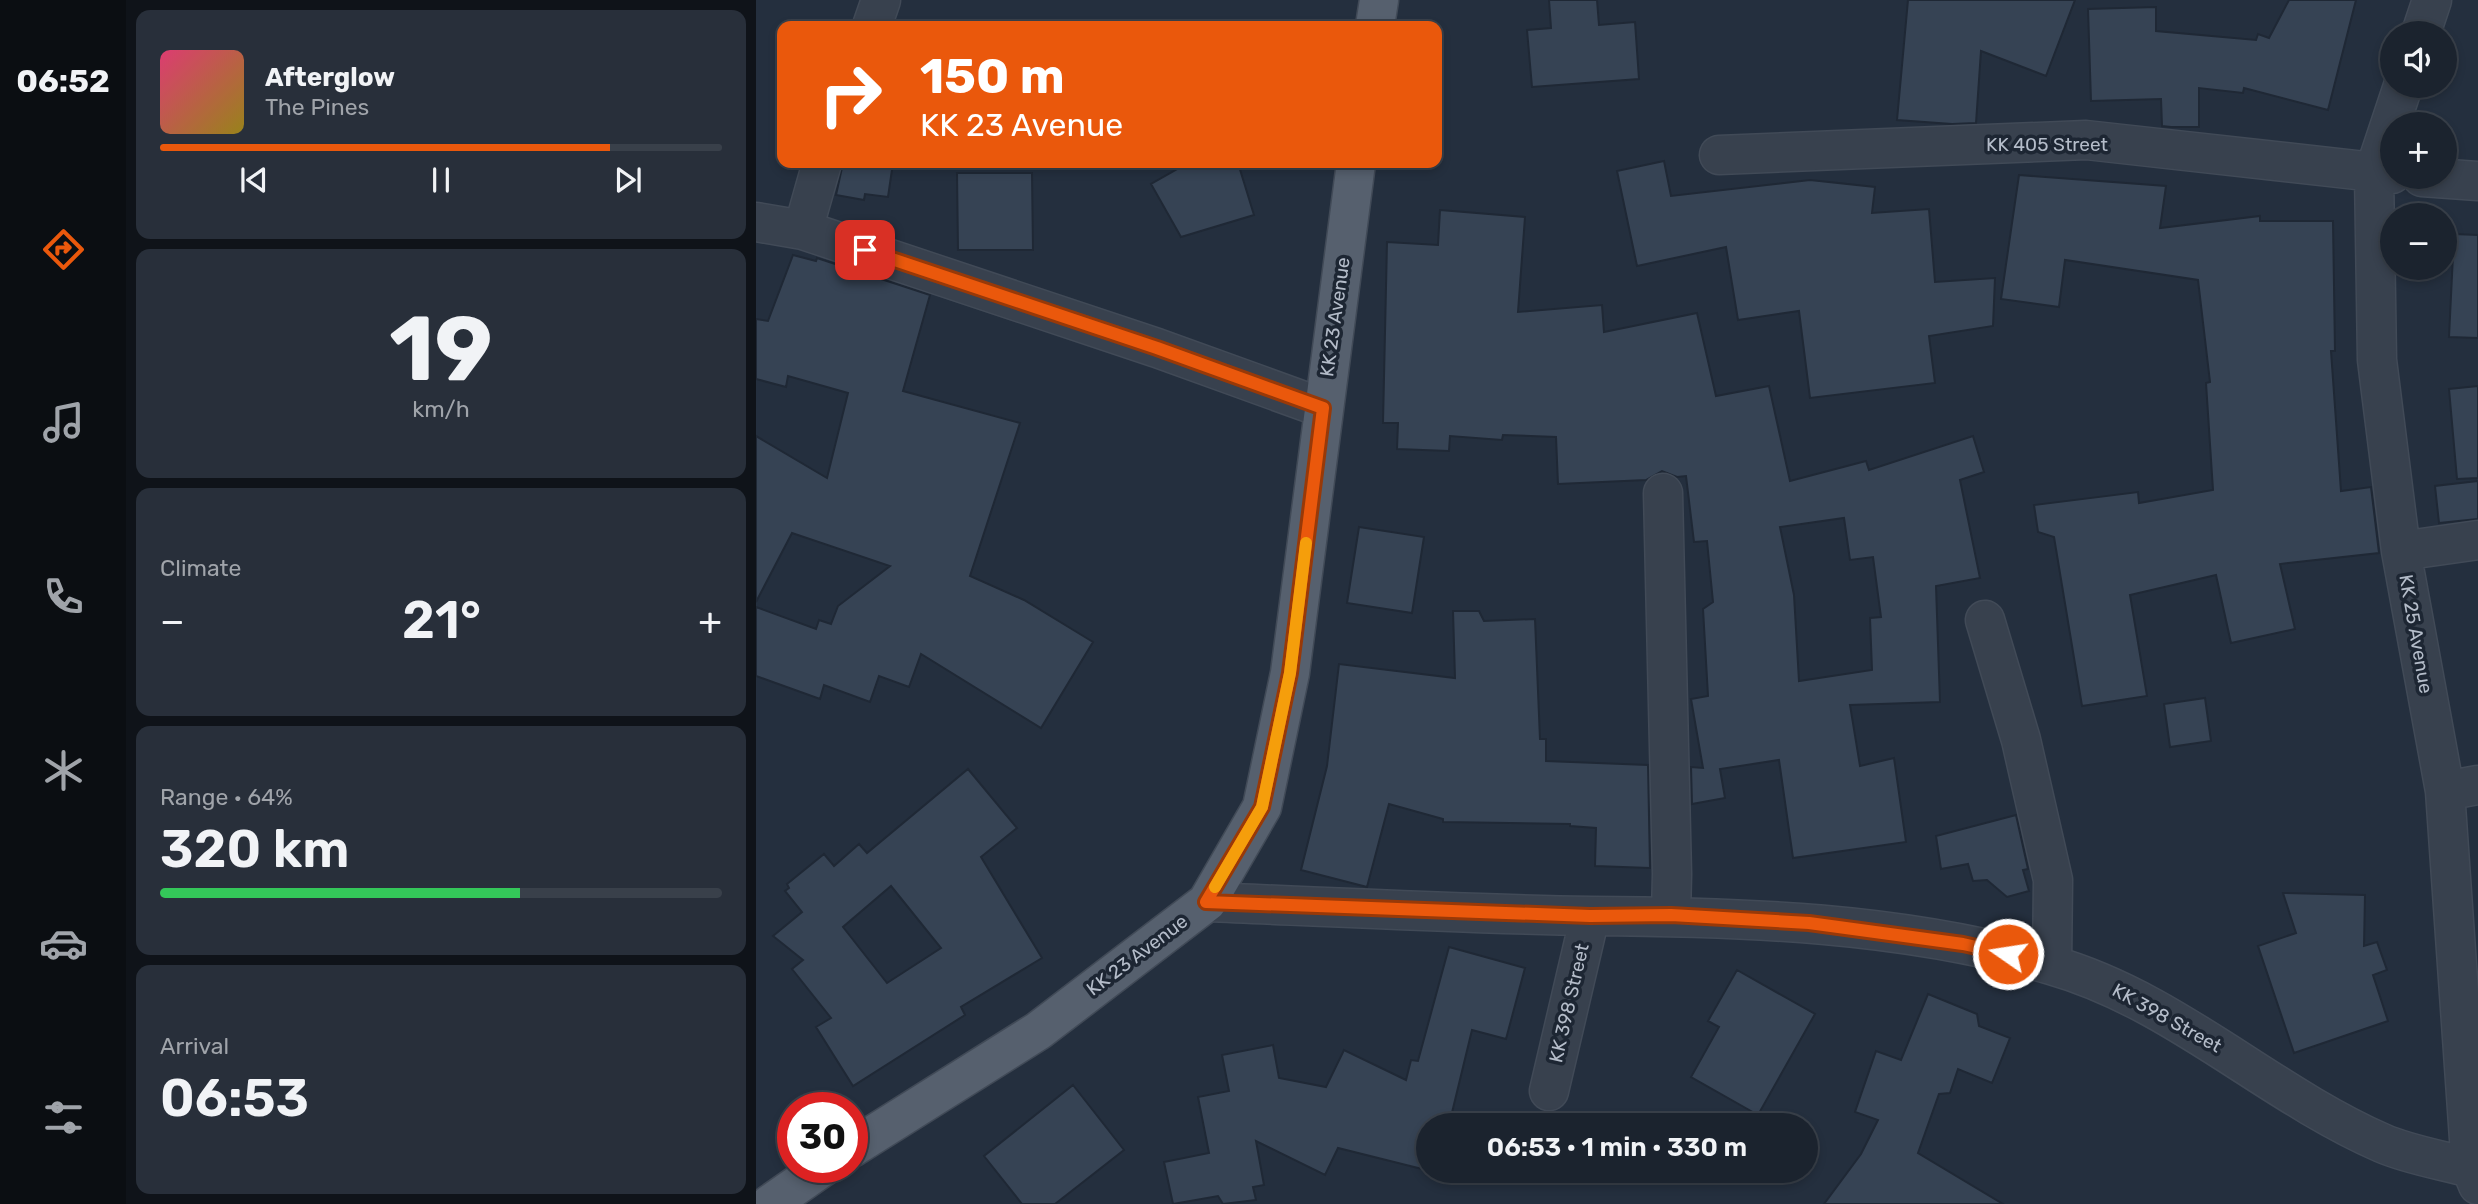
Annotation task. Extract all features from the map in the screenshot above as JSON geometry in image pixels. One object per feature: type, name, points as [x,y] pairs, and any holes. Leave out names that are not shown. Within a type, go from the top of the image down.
[{"type":"main road","points":[[1376,21],[1379,0]]},
{"type":"main road","name":"KK 23 Avenue","points":[[868,1138],[1038,1031],[1206,902],[1262,807],[1290,673],[1355,168]]},
{"type":"main road","points":[[770,1204],[800,1183]]},
{"type":"street","points":[[874,21],[881,0]]},
{"type":"street","points":[[2425,21],[2432,0]]},
{"type":"street","name":"KK 405 Street","points":[[1719,155],[2086,140],[2380,174]]},
{"type":"street","points":[[803,230],[821,168]]},
{"type":"street","points":[[2457,179],[2478,181]]},
{"type":"street","name":"KK 25 Avenue","points":[[2383,189],[2377,360],[2401,551],[2461,788],[2476,1173]]},
{"type":"street","points":[[756,222],[803,230],[1157,348],[1323,408]]},
{"type":"street","points":[[1663,493],[1671,915]]},
{"type":"street","points":[[2401,551],[2478,540]]},
{"type":"street","points":[[1985,620],[2021,740],[2053,880],[2052,965]]},
{"type":"street","name":"KK 398 Street","points":[[1206,902],[1590,916],[1671,915],[1809,923],[1963,944],[2052,965],[2123,991],[2190,1027],[2316,1109],[2384,1144],[2476,1173]]},
{"type":"street","name":"KK 398 Street","points":[[1549,1091],[1590,916]]},
{"type":"building","points":[[1549,0],[1597,0],[1599,25],[1635,22],[1639,79],[1532,87],[1527,30],[1551,28]]},
{"type":"building","points":[[1908,0],[2075,0],[2046,76],[1981,51],[1976,123],[1952,124],[1897,120]]},
{"type":"building","points":[[2289,0],[2356,0],[2328,110],[2244,88],[2243,93],[2199,88],[2199,127],[2171,127],[2162,126],[2161,99],[2091,101],[2088,9],[2156,7],[2156,31],[2256,40],[2258,34],[2269,38]]},
{"type":"building","points":[[1664,161],[1671,196],[1810,180],[1875,187],[1872,213],[1929,209],[1935,282],[1995,278],[1993,326],[1929,336],[1935,383],[1810,398],[1799,311],[1738,320],[1726,247],[1637,266],[1617,171]]},
{"type":"building","points":[[842,168],[892,168],[888,197],[865,194],[864,200],[836,195]]},
{"type":"building","points":[[1179,168],[1240,168],[1254,215],[1181,237],[1151,184]]},
{"type":"building","points":[[957,173],[1032,173],[1033,250],[958,250]]},
{"type":"building","points":[[2019,175],[2166,186],[2160,228],[2260,216],[2260,221],[2333,221],[2335,351],[2331,351],[2341,491],[2371,487],[2379,553],[2280,564],[2295,629],[2231,643],[2216,575],[2130,595],[2147,696],[2082,706],[2054,537],[2038,532],[2034,505],[2138,492],[2139,503],[2213,490],[2206,383],[2210,382],[2198,280],[2065,260],[2059,307],[2001,299]]},
{"type":"building","points":[[1440,210],[1525,217],[1518,312],[1602,305],[1604,332],[1697,313],[1716,396],[1769,386],[1790,481],[1866,461],[1869,470],[1973,436],[1984,472],[1960,480],[1980,578],[1936,586],[1940,702],[1850,705],[1860,766],[1894,758],[1906,842],[1793,858],[1779,760],[1720,769],[1725,798],[1692,804],[1691,767],[1703,768],[1691,699],[1708,696],[1703,609],[1713,602],[1707,541],[1694,542],[1686,476],[1677,477],[1662,471],[1646,480],[1558,484],[1556,437],[1503,435],[1502,440],[1450,436],[1449,451],[1397,449],[1398,423],[1383,423],[1387,242],[1438,245]],"holes":[[[1844,518],[1850,560],[1873,557],[1881,617],[1870,618],[1872,670],[1799,681],[1794,595],[1780,527]]]},
{"type":"building","points":[[2457,234],[2478,235],[2478,338],[2449,337],[2452,280],[2457,280]]},
{"type":"building","points":[[793,255],[816,261],[817,258],[930,295],[903,391],[1020,423],[970,576],[1024,600],[1093,642],[1041,728],[921,654],[909,687],[879,676],[870,702],[824,685],[820,699],[756,676],[756,607],[816,629],[819,620],[831,624],[838,606],[890,566],[792,533],[756,602],[756,436],[827,478],[848,393],[788,376],[786,387],[756,379],[756,319],[768,321]]},
{"type":"building","points":[[2478,386],[2478,478],[2457,479],[2449,389]]},
{"type":"building","points":[[2478,481],[2478,519],[2439,523],[2435,486]]},
{"type":"building","points":[[1359,527],[1424,537],[1412,613],[1347,603]]},
{"type":"building","points":[[1453,611],[1479,611],[1484,621],[1535,619],[1540,739],[1546,739],[1546,761],[1648,765],[1650,868],[1595,866],[1596,828],[1570,824],[1443,822],[1443,819],[1389,804],[1367,887],[1301,870],[1327,766],[1339,664],[1455,678]]},
{"type":"building","points":[[2205,698],[2211,741],[2170,747],[2164,704]]},
{"type":"building","points":[[968,769],[1017,828],[981,857],[1042,958],[961,1007],[965,1015],[853,1086],[816,1027],[831,1018],[792,969],[803,960],[773,936],[802,912],[785,891],[789,888],[787,884],[824,854],[834,866],[859,844],[867,853]],"holes":[[[891,886],[941,948],[887,983],[843,927]]]},
{"type":"building","points":[[2016,815],[2028,869],[2023,870],[2029,891],[2007,897],[1987,880],[1973,881],[1968,864],[1941,869],[1936,836]]},
{"type":"building","points":[[2283,893],[2365,895],[2364,946],[2377,942],[2387,970],[2373,975],[2388,1021],[2294,1053],[2258,946],[2296,933]]},
{"type":"building","points":[[1449,947],[1525,968],[1506,1039],[1472,1030],[1452,1113],[1416,1113],[1416,1167],[1338,1148],[1325,1175],[1256,1141],[1264,1185],[1253,1187],[1256,1200],[1223,1204],[1218,1196],[1173,1204],[1164,1162],[1209,1153],[1198,1097],[1229,1091],[1222,1055],[1273,1045],[1279,1078],[1326,1087],[1344,1050],[1406,1080],[1411,1060],[1418,1061]]},
{"type":"building","points":[[1737,970],[1815,1014],[1759,1113],[1754,1113],[1691,1077],[1719,1027],[1708,1021]]},
{"type":"building","points":[[1928,994],[1977,1014],[1979,1026],[2010,1038],[1992,1083],[1958,1069],[1950,1093],[1939,1094],[1918,1153],[2003,1204],[1824,1204],[1861,1154],[1878,1120],[1855,1112],[1876,1051],[1901,1060]]},
{"type":"building","points":[[1073,1085],[1124,1150],[1055,1204],[1022,1204],[984,1156]]},
{"type":"slow traffic","points":[[1215,887],[1262,807],[1290,673],[1306,543]]},
{"type":"route","points":[[865,250],[1157,348],[1323,408],[1290,673],[1262,807],[1206,902],[1590,916],[1671,915],[1809,923],[1963,944],[2008,954]]}]
